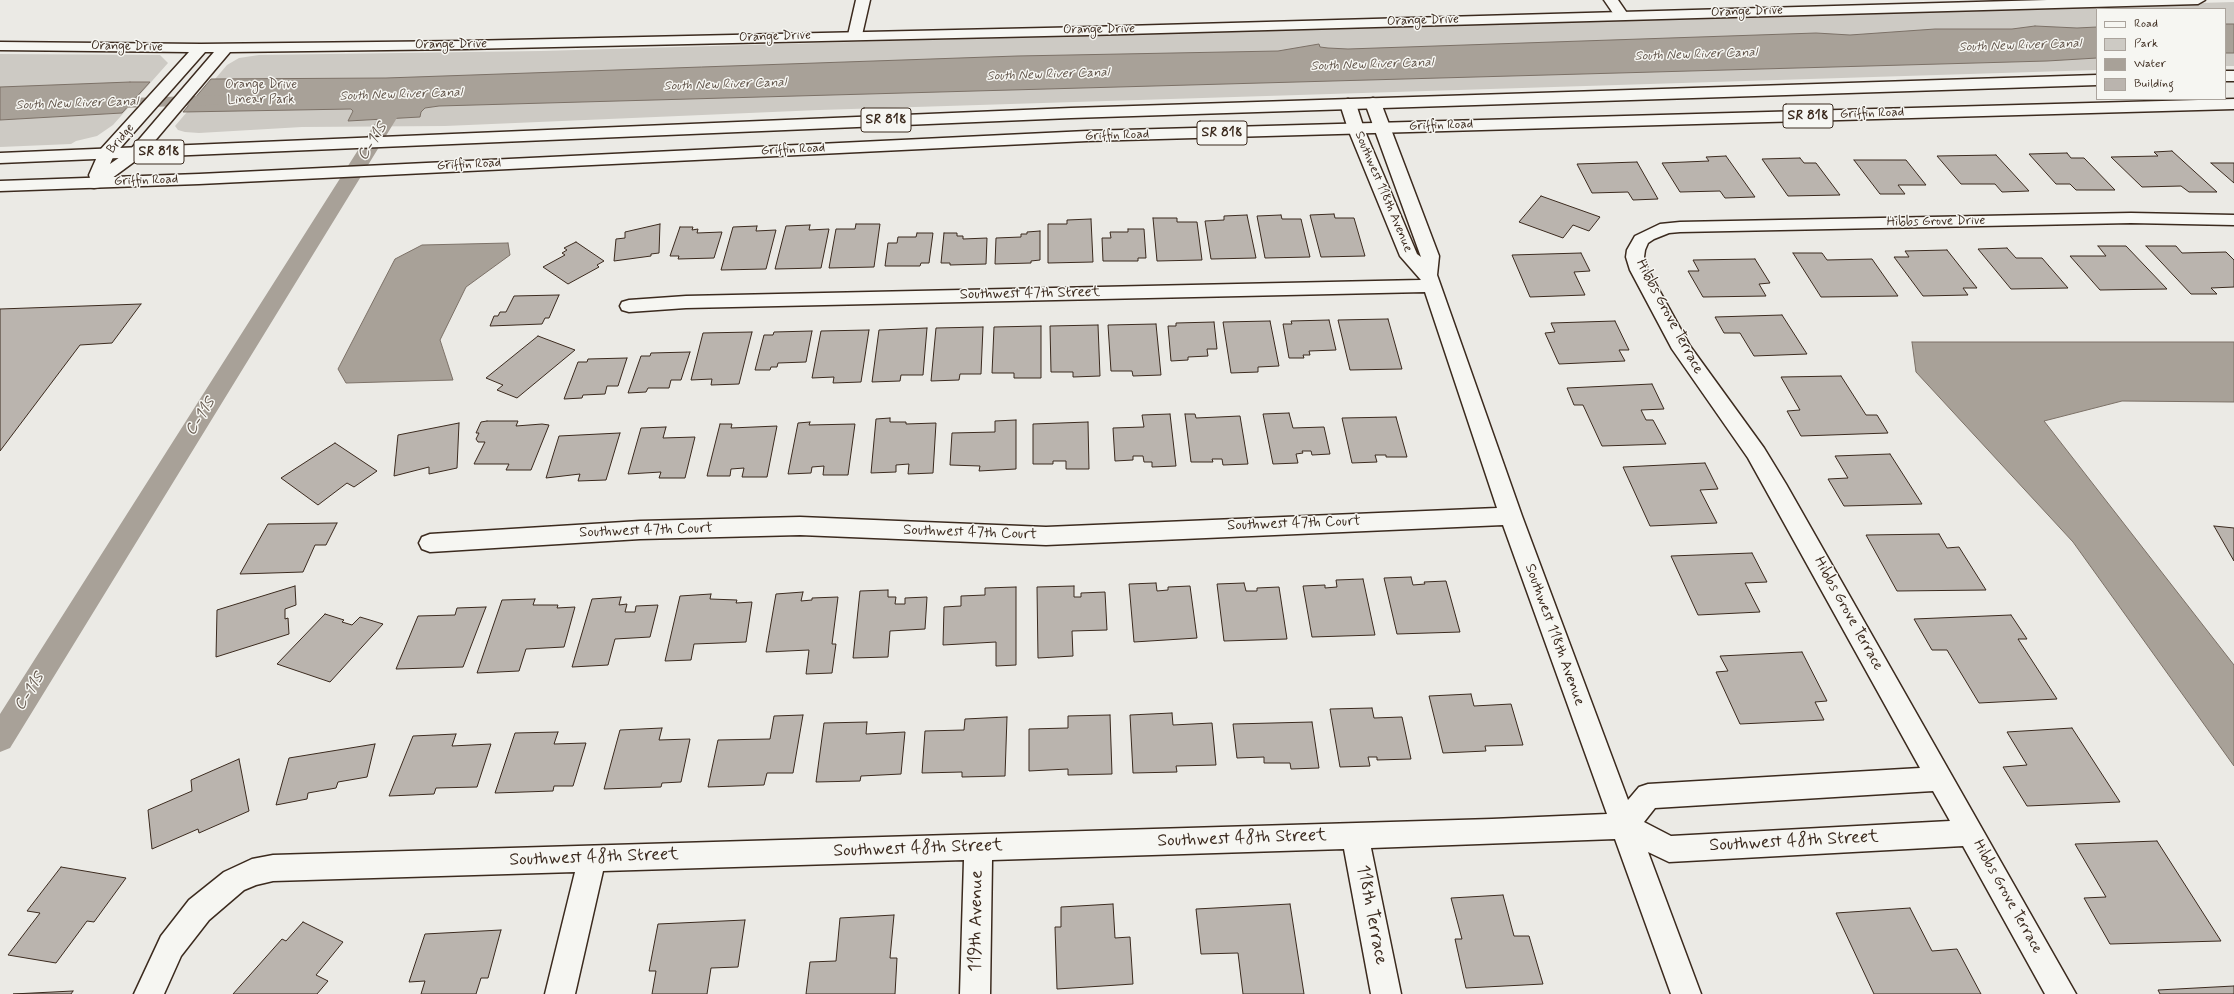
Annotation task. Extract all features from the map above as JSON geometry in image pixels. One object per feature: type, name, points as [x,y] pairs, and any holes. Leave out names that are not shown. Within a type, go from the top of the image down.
[{"type":"street","points":[[855,35],[863,0]]},
{"type":"street","points":[[1612,0],[1622,16]]},
{"type":"street","name":"Orange Drive","points":[[0,46],[226,48],[465,46],[855,35],[1089,31],[2198,0]]},
{"type":"street","name":"Bridge","points":[[94,182],[106,154],[201,48]]},
{"type":"street","name":"Bridge","points":[[94,182],[136,153],[226,48]]},
{"type":"street","name":"Griffin Road","points":[[0,158],[136,153],[318,143],[1071,112],[2096,80]]},
{"type":"street","name":"Southwest 118th Avenue","points":[[1373,103],[1430,256],[1430,280],[1510,516],[1686,994]]},
{"type":"street","name":"Southwest 118th Avenue","points":[[1348,104],[1356,129],[1409,256],[1430,280]]},
{"type":"street","name":"Griffin Road","points":[[0,186],[1079,137],[2234,104]]},
{"type":"street","name":"Hibbs Grove Drive","points":[[1641,240],[1655,231],[1680,227],[2131,218],[2234,220]]},
{"type":"street","name":"Hibbs Grove Terrace","points":[[1641,240],[1636,250],[1636,264],[1682,349],[1760,459],[2061,994]]},
{"type":"street","name":"Southwest 47th Street","points":[[629,306],[694,302],[1430,280]]},
{"type":"street","name":"Southwest 47th Court","points":[[430,543],[640,530],[800,526],[1046,536],[1510,516]]},
{"type":"street","points":[[1624,826],[1648,796],[1940,779]]},
{"type":"street","name":"Southwest 48th Street","points":[[150,994],[171,946],[199,910],[218,892],[234,881],[252,872],[273,868],[1492,832],[1624,826],[1668,849],[1970,832]]},
{"type":"street","name":"118th Terrace","points":[[1355,835],[1386,994]]},
{"type":"street","name":"119th Avenue","points":[[976,994],[978,847]]},
{"type":"street","points":[[560,994],[592,858]]},
{"type":"green space","name":"Orange Drive Linear Park","points":[[2234,2],[2234,66],[2226,66],[2226,8],[2096,8],[2096,70],[819,110],[445,126],[302,127],[199,133],[178,130],[175,126],[227,65],[239,58],[259,55],[541,51]]},
{"type":"green space","points":[[0,54],[160,55],[168,63],[113,125],[97,136],[76,141],[71,144],[0,147]]},
{"type":"water","points":[[2226,24],[2234,24],[2234,53],[2226,53]]},
{"type":"water","points":[[2035,26],[2077,28],[2096,27],[2096,58],[2047,61],[439,106],[425,108],[421,112],[420,117],[348,121],[353,111],[351,109],[183,112],[211,79],[386,78],[1017,56],[1278,51],[1319,44],[1320,47],[1348,49],[1816,33],[1850,35],[1935,29],[2012,29]]},
{"type":"water","points":[[150,82],[122,113],[0,120],[0,87]]},
{"type":"water","points":[[508,243],[510,255],[466,287],[440,340],[453,380],[346,383],[338,369],[395,259],[422,245]]},
{"type":"water","points":[[1912,342],[2234,342],[2234,402],[2122,401],[2044,421],[2234,665],[2234,766],[2073,542],[1916,372]]},
{"type":"building","points":[[2172,151],[2217,192],[2189,192],[2181,186],[2142,187],[2111,157],[2158,156],[2154,152]]},
{"type":"building","points":[[2067,153],[2071,158],[2084,158],[2115,190],[2076,190],[2070,184],[2056,184],[2029,154]]},
{"type":"building","points":[[1996,155],[2029,191],[2002,192],[1995,184],[1961,184],[1937,156]]},
{"type":"building","points":[[1726,156],[1755,197],[1725,198],[1720,191],[1680,192],[1662,163],[1709,161],[1706,157]]},
{"type":"building","points":[[1800,158],[1804,163],[1816,163],[1840,195],[1788,196],[1762,159]]},
{"type":"building","points":[[1854,160],[1906,160],[1926,185],[1898,185],[1905,194],[1880,194]]},
{"type":"building","points":[[1637,162],[1658,199],[1633,200],[1628,192],[1592,193],[1577,164]]},
{"type":"building","points":[[2211,163],[2234,163],[2234,183]]},
{"type":"building","points":[[1541,196],[1600,217],[1589,231],[1573,225],[1563,238],[1519,222]]},
{"type":"building","points":[[1334,214],[1335,218],[1354,218],[1365,256],[1321,257],[1310,215]]},
{"type":"building","points":[[1247,215],[1256,258],[1211,259],[1205,221],[1224,220],[1224,216]]},
{"type":"building","points":[[1281,215],[1282,219],[1301,219],[1310,257],[1265,258],[1257,216]]},
{"type":"building","points":[[1153,218],[1177,218],[1177,222],[1197,222],[1202,260],[1157,261]]},
{"type":"building","points":[[1091,219],[1093,262],[1048,263],[1048,224],[1067,224],[1067,220]]},
{"type":"building","points":[[660,224],[659,253],[651,254],[651,256],[614,261],[616,239],[625,238],[625,232]]},
{"type":"building","points":[[856,224],[880,224],[874,267],[829,268],[836,229],[855,229]]},
{"type":"building","points":[[810,225],[809,230],[829,229],[821,268],[775,269],[786,226]]},
{"type":"building","points":[[757,226],[756,231],[776,230],[766,269],[721,270],[733,227]]},
{"type":"building","points":[[680,227],[693,227],[692,230],[698,229],[697,233],[722,232],[714,258],[678,259],[679,256],[670,256]]},
{"type":"building","points":[[1128,229],[1144,229],[1146,258],[1138,258],[1138,261],[1103,261],[1102,238],[1111,238],[1110,232],[1128,232]]},
{"type":"building","points":[[1040,231],[1040,260],[1031,261],[1031,263],[995,264],[996,238],[1021,237],[1021,234],[1027,234],[1027,232]]},
{"type":"building","points":[[917,233],[933,233],[929,263],[921,263],[920,266],[885,266],[888,243],[897,243],[898,237],[916,237]]},
{"type":"building","points":[[944,233],[957,233],[957,236],[963,236],[963,239],[987,238],[986,264],[950,265],[950,263],[941,263]]},
{"type":"building","points":[[576,242],[604,261],[597,265],[599,267],[568,284],[543,267],[565,255],[562,253],[567,250],[564,248]]},
{"type":"building","points":[[2098,246],[2126,246],[2167,289],[2100,290],[2070,256],[2106,256]]},
{"type":"building","points":[[2146,246],[2176,246],[2182,253],[2226,252],[2234,260],[2234,287],[2211,288],[2217,294],[2191,294]]},
{"type":"building","points":[[2007,248],[2016,258],[2042,258],[2068,288],[2011,289],[1978,249]]},
{"type":"building","points":[[1947,250],[1977,288],[1963,288],[1968,295],[1923,296],[1894,257],[1909,257],[1905,251]]},
{"type":"building","points":[[1581,253],[1590,271],[1574,272],[1585,295],[1530,297],[1512,255]]},
{"type":"building","points":[[1793,253],[1822,253],[1827,260],[1872,259],[1898,296],[1821,297]]},
{"type":"building","points":[[1755,259],[1770,283],[1759,284],[1766,296],[1703,297],[1688,271],[1699,271],[1693,260]]},
{"type":"building","points":[[559,295],[549,318],[545,318],[542,324],[490,326],[494,316],[498,316],[500,312],[506,312],[514,296]]},
{"type":"building","points":[[141,304],[112,343],[80,345],[0,451],[0,309]]},
{"type":"building","points":[[1782,315],[1807,354],[1754,356],[1740,333],[1724,333],[1715,317]]},
{"type":"building","points":[[1388,319],[1402,369],[1350,370],[1338,320]]},
{"type":"building","points":[[1329,320],[1336,350],[1309,351],[1310,355],[1303,355],[1304,358],[1289,358],[1283,324],[1292,324],[1291,321]]},
{"type":"building","points":[[1270,321],[1279,366],[1258,367],[1258,372],[1231,373],[1223,322]]},
{"type":"building","points":[[1615,321],[1629,350],[1619,350],[1625,361],[1559,364],[1545,333],[1555,332],[1551,323]]},
{"type":"building","points":[[1214,322],[1217,349],[1207,349],[1208,356],[1188,357],[1188,360],[1171,361],[1168,326],[1176,326],[1176,323]]},
{"type":"building","points":[[1156,324],[1161,375],[1133,376],[1132,371],[1111,371],[1108,325]]},
{"type":"building","points":[[1098,325],[1100,376],[1073,377],[1073,372],[1051,372],[1050,326]]},
{"type":"building","points":[[1041,326],[1041,378],[1014,378],[1014,373],[992,373],[994,327]]},
{"type":"building","points":[[983,327],[981,374],[960,374],[959,380],[931,381],[936,328]]},
{"type":"building","points":[[927,328],[923,375],[901,375],[900,381],[872,382],[879,330]]},
{"type":"building","points":[[869,330],[861,382],[833,383],[834,377],[812,378],[821,331]]},
{"type":"building","points":[[812,331],[806,362],[778,363],[777,367],[771,367],[770,370],[755,370],[764,335],[773,335],[774,332]]},
{"type":"building","points":[[752,332],[739,384],[711,385],[712,379],[691,380],[703,333]]},
{"type":"building","points":[[538,336],[575,350],[517,398],[497,390],[503,385],[486,378]]},
{"type":"building","points":[[690,352],[681,380],[671,380],[669,388],[648,388],[646,392],[628,393],[641,356],[650,356],[651,353]]},
{"type":"building","points":[[627,358],[618,386],[607,386],[605,394],[583,395],[582,398],[564,399],[578,362],[587,362],[588,359]]},
{"type":"building","points":[[1841,376],[1866,415],[1877,415],[1888,433],[1801,436],[1787,411],[1800,410],[1781,377]]},
{"type":"building","points":[[1652,384],[1664,409],[1641,410],[1646,420],[1653,420],[1666,444],[1602,446],[1583,405],[1574,405],[1567,388]]},
{"type":"building","points":[[1289,413],[1293,428],[1324,427],[1330,454],[1312,455],[1311,451],[1302,451],[1303,453],[1296,454],[1298,463],[1273,464],[1263,414]]},
{"type":"building","points":[[1170,414],[1176,466],[1152,467],[1152,462],[1144,462],[1143,456],[1133,456],[1133,460],[1115,461],[1113,428],[1144,427],[1142,415]]},
{"type":"building","points":[[1185,414],[1195,414],[1196,418],[1240,416],[1248,464],[1223,465],[1222,459],[1212,459],[1213,462],[1191,462]]},
{"type":"building","points":[[1396,417],[1407,457],[1386,457],[1386,455],[1375,455],[1377,462],[1352,463],[1342,418]]},
{"type":"building","points":[[890,418],[890,422],[906,422],[906,424],[936,423],[933,473],[908,474],[909,464],[896,465],[896,472],[871,473],[876,419]]},
{"type":"building","points":[[1016,420],[1016,469],[979,471],[980,466],[950,465],[952,433],[995,432],[995,421]]},
{"type":"building","points":[[518,421],[516,426],[542,424],[549,425],[531,470],[506,470],[509,464],[474,464],[485,442],[478,442],[476,439],[479,433],[476,433],[481,422]]},
{"type":"building","points":[[810,422],[809,425],[855,424],[848,475],[823,475],[824,466],[812,467],[811,473],[788,474],[798,423]]},
{"type":"building","points":[[1088,422],[1089,469],[1066,469],[1066,461],[1053,461],[1053,464],[1033,464],[1033,424]]},
{"type":"building","points":[[459,423],[457,468],[429,474],[429,467],[394,476],[398,435]]},
{"type":"building","points":[[720,424],[732,424],[731,428],[777,426],[767,477],[742,477],[744,468],[731,469],[730,476],[707,476]]},
{"type":"building","points":[[666,427],[663,438],[695,437],[685,478],[659,478],[661,472],[628,474],[641,428]]},
{"type":"building","points":[[620,433],[606,480],[578,481],[580,474],[546,478],[559,436]]},
{"type":"building","points":[[335,443],[377,471],[354,487],[347,483],[318,505],[281,478]]},
{"type":"building","points":[[1890,454],[1922,504],[1844,506],[1828,479],[1848,478],[1835,456]]},
{"type":"building","points":[[1705,463],[1718,489],[1700,490],[1717,523],[1650,526],[1623,467]]},
{"type":"building","points":[[337,523],[326,545],[315,545],[303,572],[240,574],[268,524]]},
{"type":"building","points":[[2214,526],[2234,528],[2234,561]]},
{"type":"building","points":[[1939,534],[1947,548],[1959,547],[1986,590],[1897,591],[1866,535]]},
{"type":"building","points":[[1752,553],[1767,582],[1745,583],[1760,612],[1698,615],[1671,556]]},
{"type":"building","points":[[1411,577],[1413,585],[1425,584],[1424,582],[1446,581],[1460,632],[1397,634],[1384,578]]},
{"type":"building","points":[[1363,579],[1375,635],[1312,637],[1303,586],[1325,585],[1325,588],[1337,587],[1336,580]]},
{"type":"building","points":[[1156,583],[1157,591],[1168,590],[1168,587],[1190,586],[1197,638],[1134,642],[1129,584]]},
{"type":"building","points":[[1244,583],[1246,591],[1257,591],[1257,588],[1279,587],[1287,639],[1224,641],[1217,584]]},
{"type":"building","points":[[295,586],[296,605],[285,609],[285,619],[288,618],[289,634],[216,657],[217,610]]},
{"type":"building","points":[[1074,586],[1074,597],[1081,597],[1081,593],[1105,592],[1107,630],[1072,631],[1073,656],[1038,658],[1037,587]]},
{"type":"building","points":[[1016,587],[1016,665],[996,666],[996,642],[943,645],[944,607],[961,606],[961,596],[985,595],[985,588]]},
{"type":"building","points":[[888,590],[888,597],[896,597],[895,604],[905,604],[905,598],[927,597],[925,629],[890,631],[888,657],[853,658],[860,591]]},
{"type":"building","points":[[803,592],[801,601],[812,600],[812,598],[838,597],[832,644],[836,644],[832,673],[806,674],[809,650],[766,652],[776,594]]},
{"type":"building","points":[[711,594],[710,599],[737,600],[736,603],[752,602],[746,642],[694,644],[691,660],[665,661],[680,596]]},
{"type":"building","points":[[621,597],[619,605],[627,604],[625,612],[635,612],[636,606],[658,605],[650,637],[615,639],[608,665],[572,667],[592,599]]},
{"type":"building","points":[[535,599],[533,605],[558,605],[557,608],[575,607],[564,647],[526,649],[519,671],[477,673],[502,600]]},
{"type":"building","points":[[486,607],[463,667],[396,669],[418,616],[455,615],[457,608]]},
{"type":"building","points":[[325,614],[344,620],[342,622],[352,625],[360,617],[383,624],[330,682],[277,664]]},
{"type":"building","points":[[2011,615],[2027,639],[2018,639],[2057,699],[1979,703],[1947,650],[1932,650],[1914,619]]},
{"type":"building","points":[[1802,652],[1827,701],[1815,702],[1824,720],[1740,724],[1716,672],[1728,671],[1720,656]]},
{"type":"building","points":[[1471,694],[1474,706],[1511,704],[1523,745],[1485,746],[1486,751],[1443,753],[1429,696]]},
{"type":"building","points":[[1372,708],[1374,718],[1402,717],[1411,759],[1377,760],[1377,757],[1368,757],[1370,766],[1340,767],[1330,709]]},
{"type":"building","points":[[1172,713],[1173,725],[1212,723],[1216,765],[1176,766],[1177,772],[1133,773],[1130,715]]},
{"type":"building","points":[[803,715],[793,773],[767,773],[764,785],[708,787],[718,740],[770,739],[774,716]]},
{"type":"building","points":[[1110,715],[1112,774],[1068,775],[1068,769],[1029,771],[1029,729],[1068,728],[1068,716]]},
{"type":"building","points":[[1007,717],[1005,776],[962,777],[962,772],[922,773],[925,731],[964,730],[965,719]]},
{"type":"building","points":[[867,722],[866,734],[905,732],[901,774],[861,776],[860,781],[816,782],[824,723]]},
{"type":"building","points":[[1312,722],[1319,768],[1291,769],[1290,763],[1264,763],[1264,757],[1237,758],[1233,724]]},
{"type":"building","points":[[662,728],[659,740],[690,739],[681,782],[662,783],[661,787],[604,789],[620,730]]},
{"type":"building","points":[[2072,728],[2120,802],[2027,806],[2003,767],[2027,765],[2007,732]]},
{"type":"building","points":[[558,732],[554,744],[586,743],[573,786],[554,786],[553,791],[495,793],[515,733]]},
{"type":"building","points":[[456,734],[452,746],[491,744],[477,787],[436,788],[434,794],[389,796],[413,736]]},
{"type":"building","points":[[375,744],[367,777],[338,782],[336,788],[308,793],[307,799],[276,805],[289,758]]},
{"type":"building","points":[[239,759],[249,811],[199,833],[198,829],[152,849],[148,810],[192,791],[191,780]]},
{"type":"building","points":[[2157,841],[2221,941],[2110,944],[2084,898],[2106,897],[2075,844]]},
{"type":"building","points":[[61,867],[126,878],[94,922],[87,921],[56,963],[8,955],[40,913],[27,911]]},
{"type":"building","points":[[1503,895],[1514,936],[1529,936],[1543,984],[1466,988],[1455,939],[1462,939],[1451,898]]},
{"type":"building","points":[[1113,904],[1115,938],[1130,937],[1133,984],[1057,989],[1055,927],[1061,927],[1061,907]]},
{"type":"building","points":[[1290,904],[1304,994],[1243,994],[1238,953],[1201,954],[1196,909]]},
{"type":"building","points":[[1910,908],[1932,951],[1957,949],[1981,994],[1874,994],[1836,913]]},
{"type":"building","points":[[894,915],[890,958],[897,958],[895,994],[806,994],[810,962],[836,961],[840,918]]},
{"type":"building","points":[[745,920],[738,967],[711,968],[707,994],[652,994],[656,971],[649,971],[658,924]]},
{"type":"building","points":[[303,922],[343,942],[316,975],[328,981],[317,994],[233,994],[282,939],[286,941]]},
{"type":"building","points":[[501,930],[488,978],[481,978],[476,994],[421,994],[425,981],[409,982],[425,934]]},
{"type":"building","points":[[2234,986],[2234,994],[2160,994],[2158,990]]},
{"type":"building","points":[[73,991],[71,994],[13,994]]},
{"type":"waterway","name":"C-11S","points":[[0,739],[402,95]]},
{"type":"waterway","name":"South New River Canal","points":[[97,104],[227,100]]}]
